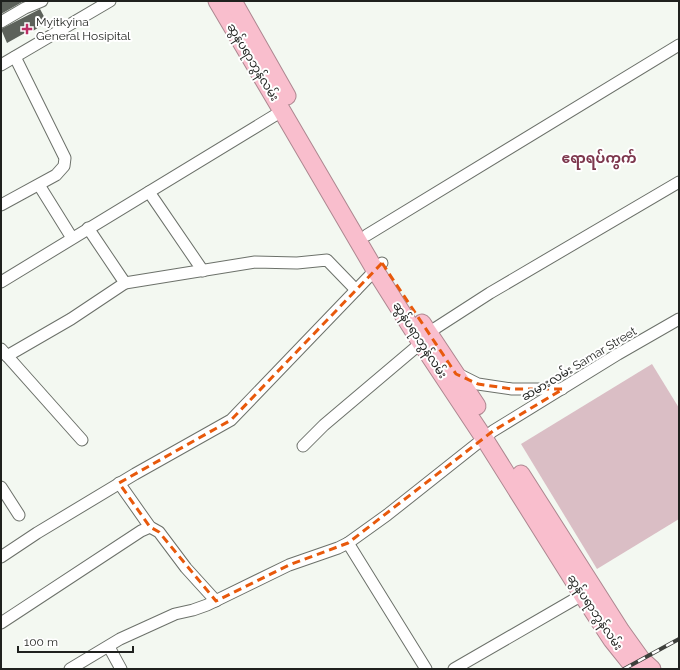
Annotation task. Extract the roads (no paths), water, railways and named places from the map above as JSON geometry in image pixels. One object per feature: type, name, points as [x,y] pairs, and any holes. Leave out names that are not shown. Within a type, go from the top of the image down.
[{"type":"highway","name":"ဆွန်ပရာဘွန်လမ်း","points":[[217,1],[282,111],[378,267],[640,659],[640,669]]},
{"type":"highway","name":"ဆွန်ပရာဘွန်လမ်း","points":[[233,1],[367,235],[378,267]]},
{"type":"highway","name":"ဆွန်ပရာဘွန်လမ်း","points":[[425,338],[456,374],[582,596],[612,640],[640,669]]},
{"type":"street","points":[[1,22],[23,4],[42,1]]},
{"type":"street","points":[[1,65],[110,1]]},
{"type":"street","points":[[367,235],[679,45]]},
{"type":"street","points":[[1,206],[56,176],[64,166],[65,158],[14,57]]},
{"type":"street","points":[[1,282],[282,111]]},
{"type":"street","points":[[303,446],[324,425],[425,338],[490,293],[679,182]]},
{"type":"street","points":[[39,185],[72,238]]},
{"type":"street","points":[[149,192],[203,271]]},
{"type":"street","points":[[88,228],[124,283]]},
{"type":"street","points":[[82,440],[4,353],[71,319],[124,283],[255,262],[297,263],[327,260],[356,290]]},
{"type":"street","points":[[1,557],[37,533],[119,483],[231,420],[378,267]]},
{"type":"street","name":"ဆမားလမ်း Samar Street","points":[[70,669],[109,647],[120,639],[175,614],[193,610],[216,601],[289,565],[348,543],[387,515],[489,434],[618,354],[679,319]]},
{"type":"street","points":[[456,374],[478,384],[512,389],[563,389]]},
{"type":"street","points":[[119,483],[150,527],[159,532],[186,568],[216,601]]},
{"type":"street","points":[[1,487],[19,515]]},
{"type":"street","points":[[1,623],[141,530],[150,527]]},
{"type":"street","points":[[348,543],[426,669]]},
{"type":"street","points":[[454,669],[582,596]]},
{"type":"street","points":[[109,647],[121,669]]},
{"type":"railway","points":[[624,669],[679,639]]},
{"type":"place","name":"Myitkyina General Hosipital","points":[[27,29]]},
{"type":"district","name":"ဧရာရပ်ကွက်","points":[[599,158]]}]
